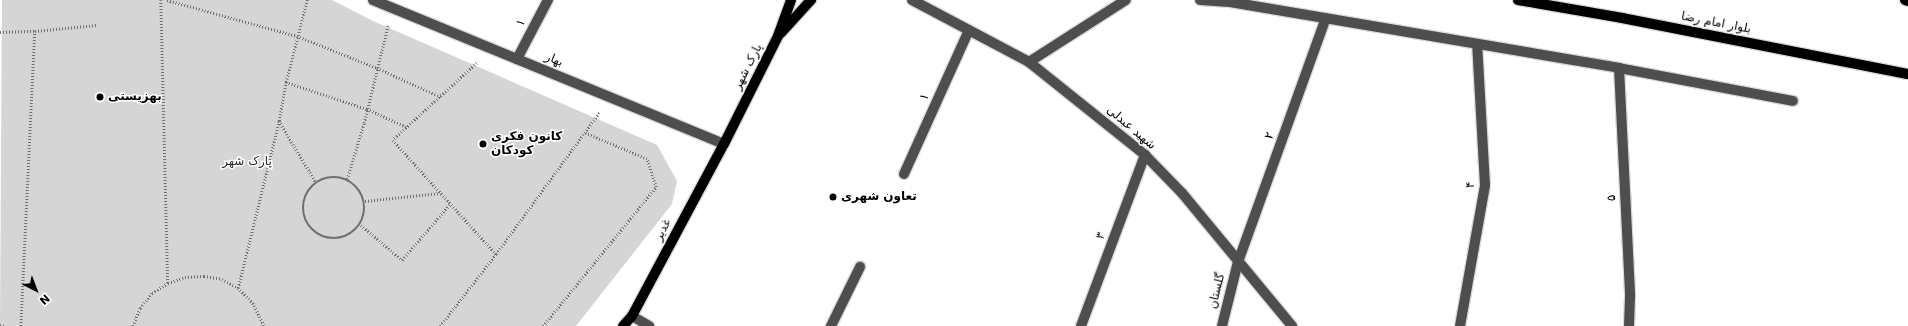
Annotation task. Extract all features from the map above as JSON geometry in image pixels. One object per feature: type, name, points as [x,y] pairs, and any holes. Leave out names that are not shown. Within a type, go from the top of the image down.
[{"type":"main road","name":"پارک شهر","points":[[724,144],[778,36],[791,0]]},
{"type":"main road","points":[[778,36],[811,0]]},
{"type":"main road","name":"بلوار امام رضا","points":[[1518,0],[1622,18],[1908,74]]},
{"type":"main road","name":"غدیر","points":[[623,326],[632,316],[724,144]]},
{"type":"street","name":"بهار","points":[[373,0],[724,144]]},
{"type":"street","name":"۱","points":[[517,59],[548,0]]},
{"type":"street","name":"شهید عبدلی","points":[[912,0],[1029,62],[1145,155],[1182,193],[1292,326]]},
{"type":"street","points":[[1029,62],[1126,0]]},
{"type":"street","points":[[1200,0],[1230,2],[1326,18],[1618,68],[1793,101]]},
{"type":"street","name":"۲","points":[[1238,262],[1326,18]]},
{"type":"street","name":"۱","points":[[904,174],[969,30]]},
{"type":"street","name":"۴","points":[[1460,326],[1485,185],[1477,44]]},
{"type":"street","name":"۵","points":[[1618,68],[1630,297],[1629,326]]},
{"type":"street","name":"۳","points":[[1081,326],[1145,155]]},
{"type":"street","name":"گلستان","points":[[1222,326],[1238,262]]},
{"type":"street","points":[[831,326],[860,267]]},
{"type":"street","points":[[632,316],[649,326]]},
{"type":"path","points":[[161,0],[168,283]]},
{"type":"path","points":[[167,0],[297,36],[377,68],[441,97]]},
{"type":"path","points":[[238,288],[279,121],[286,82],[297,36],[307,0]]},
{"type":"path","points":[[347,179],[394,8]]},
{"type":"path","points":[[0,32],[35,31],[97,25]]},
{"type":"path","points":[[21,326],[35,31]]},
{"type":"path","points":[[488,47],[475,66],[393,140],[496,254]]},
{"type":"path","points":[[286,82],[367,109],[407,127]]},
{"type":"path","points":[[440,326],[496,254],[585,133],[608,97]]},
{"type":"path","points":[[279,121],[316,182]]},
{"type":"path","points":[[543,326],[656,187],[647,160],[585,133]]},
{"type":"path","points":[[331,177],[347,179],[358,188],[365,202],[365,213],[361,224],[347,237],[328,240],[312,232],[303,216],[304,197],[316,182],[331,177]]},
{"type":"path","points":[[365,202],[440,193]]},
{"type":"path","points":[[361,224],[402,260],[450,204]]},
{"type":"path","points":[[133,326],[140,308],[152,293],[168,283],[185,276],[204,276],[222,279],[238,288],[253,303],[264,326]]},
{"type":"path","points":[[0,325],[4,326]]},
{"type":"green space","name":"پارک شهر","points":[[2,0],[332,0],[373,21],[657,145],[677,181],[672,204],[576,326],[0,326]]},
{"type":"place","name":"بهزیستی","points":[[100,97]]},
{"type":"place","name":"کانون فکری کودکان","points":[[483,144]]},
{"type":"place","name":"تعاون شهری","points":[[833,197]]}]
